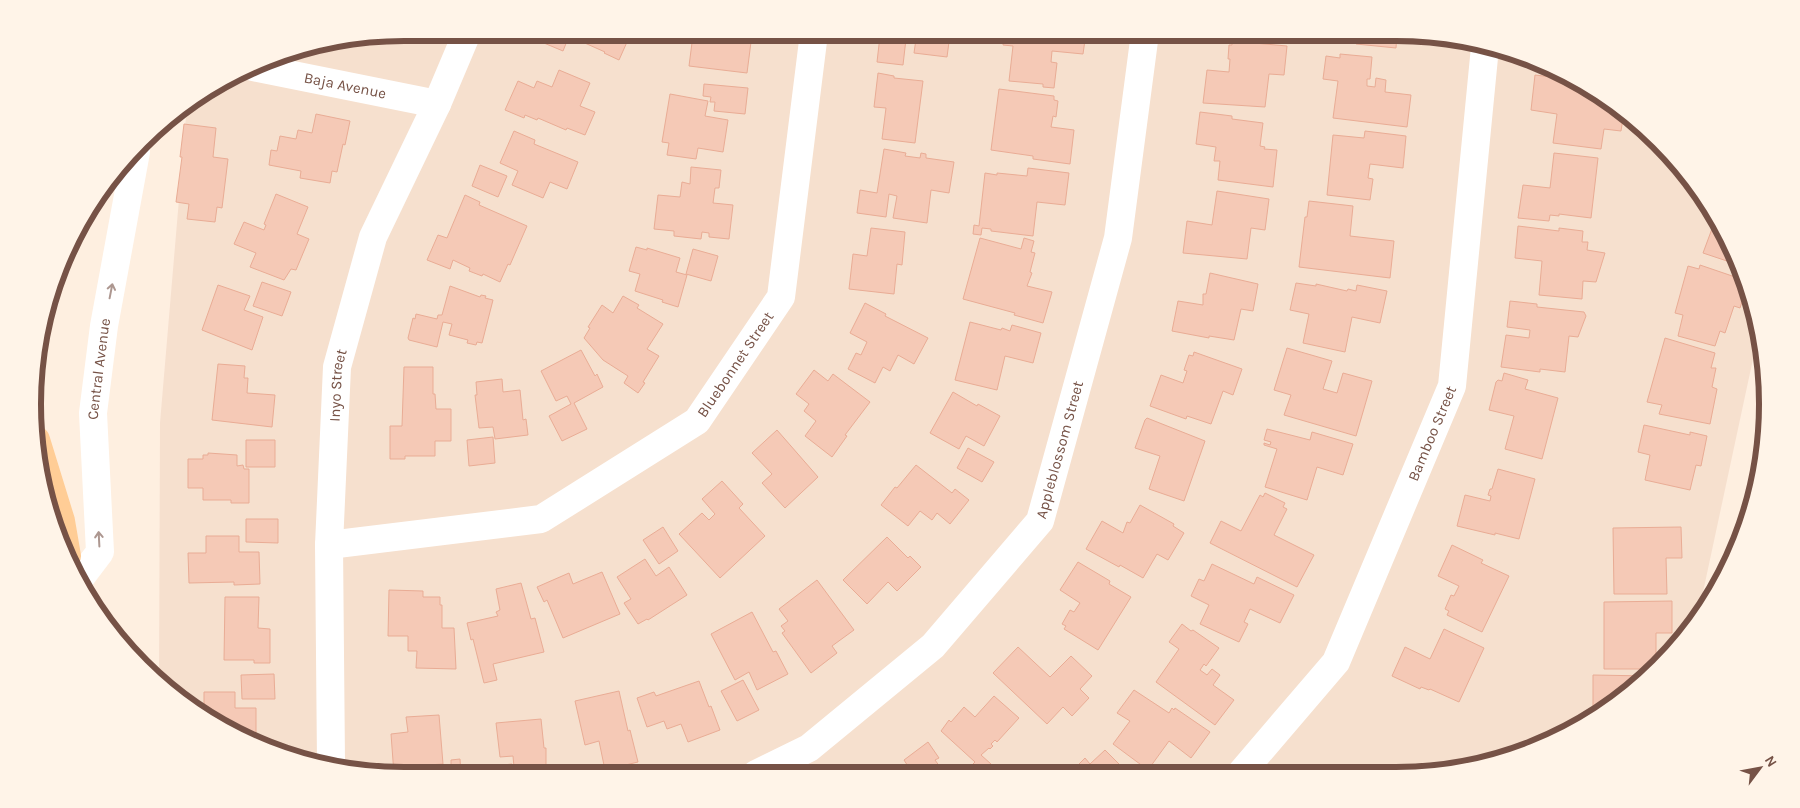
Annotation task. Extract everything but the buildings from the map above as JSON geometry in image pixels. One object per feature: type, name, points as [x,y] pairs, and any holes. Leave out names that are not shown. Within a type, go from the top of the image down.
[{"type":"street","name":"Inyo Street","points":[[331,759],[329,545],[336,367],[372,237],[437,104],[463,41]]},
{"type":"street","name":"Bluebonnet Street","points":[[329,545],[541,519],[697,421],[780,297],[813,41]]},
{"type":"street","name":"Appleblossom Street","points":[[770,767],[809,748],[934,646],[1040,521],[1118,238],[1144,41]]},
{"type":"street","name":"Bamboo Street","points":[[1246,767],[1336,662],[1452,386],[1484,53]]},
{"type":"street","name":"Baja Avenue","points":[[264,69],[437,104]]},
{"type":"street","name":"Central Avenue","points":[[84,573],[100,552],[93,413],[104,326],[134,161]]},
{"type":"shaded area","points":[[1396,41],[1443,44],[1467,48],[1535,69],[1577,90],[1617,116],[1653,147],[1698,202],[1721,244],[1739,287],[1755,350],[1701,600],[1684,625],[1653,661],[1635,677],[1598,706],[1577,718],[1535,739],[1513,747],[1467,760],[1420,766],[404,767],[357,764],[310,754],[265,739],[223,718],[202,706],[159,672],[160,423],[186,114],[223,90],[265,69],[333,48],[380,42]]}]
